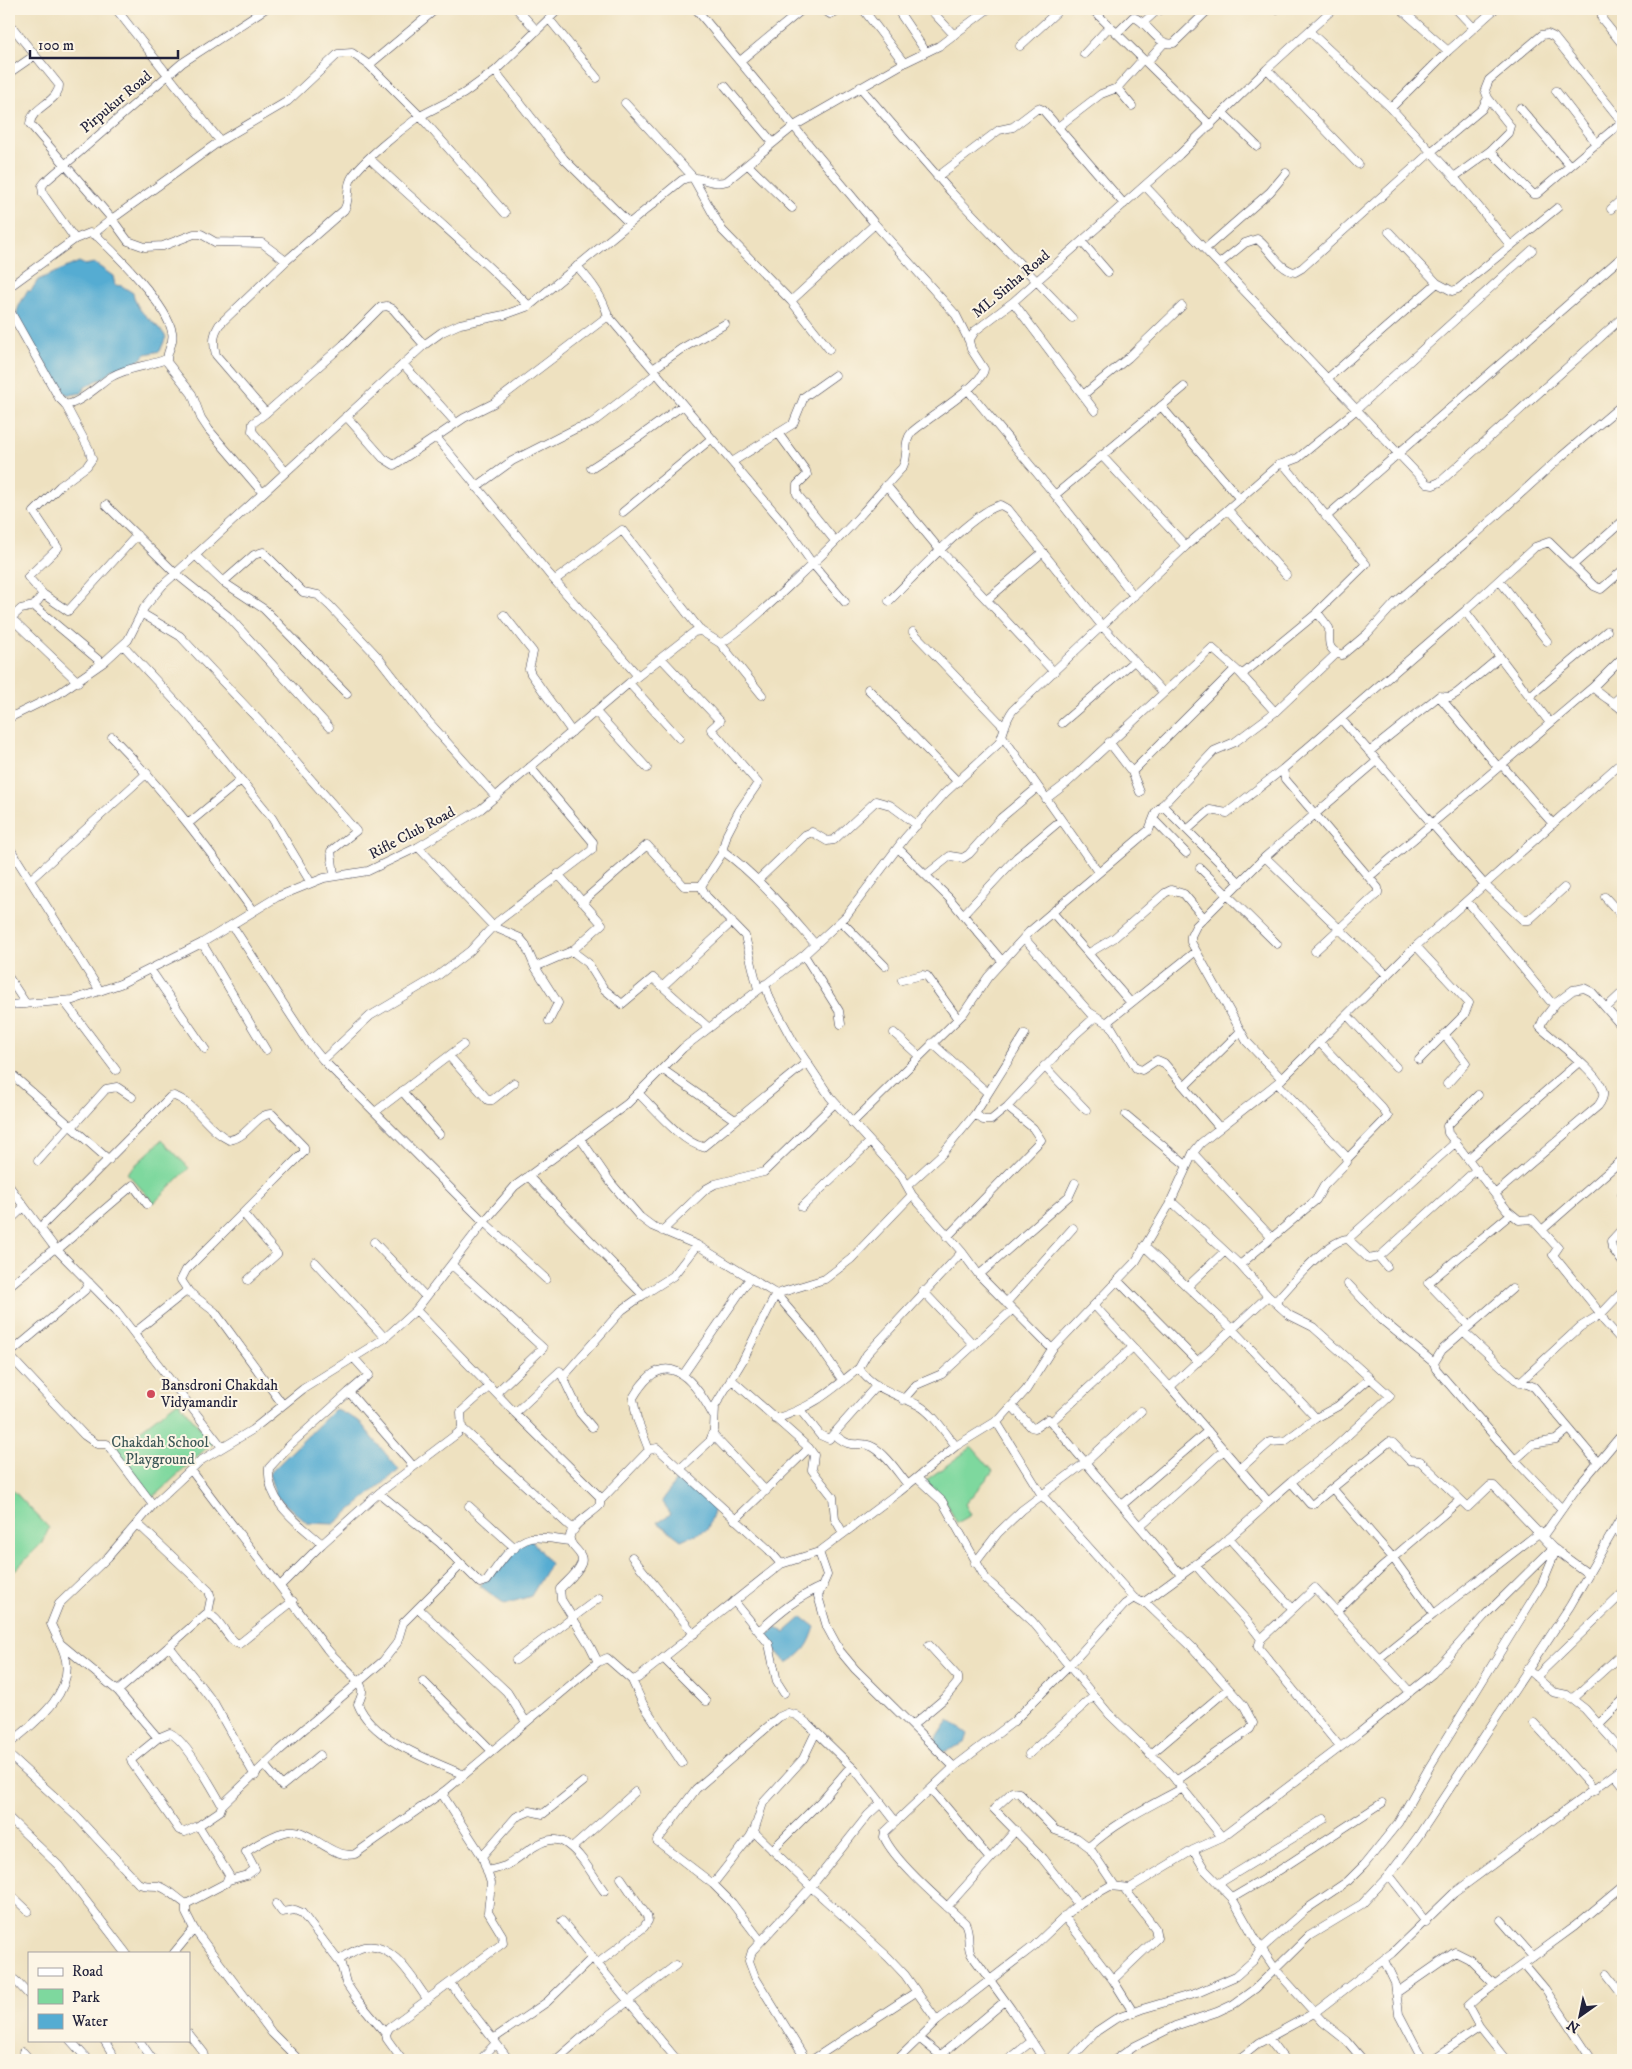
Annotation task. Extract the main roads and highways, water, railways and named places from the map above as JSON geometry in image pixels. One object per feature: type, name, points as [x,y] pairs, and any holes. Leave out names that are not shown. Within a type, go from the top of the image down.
[{"type":"water","points":[[79,262],[85,265],[94,263],[113,276],[115,285],[122,286],[133,293],[135,301],[142,312],[166,337],[160,351],[146,354],[136,363],[112,370],[108,375],[85,387],[82,393],[70,395],[58,391],[50,378],[47,365],[32,349],[23,335],[17,311],[27,291],[31,291],[38,280]]},
{"type":"water","points":[[335,1409],[359,1421],[399,1470],[334,1524],[307,1523],[276,1496],[269,1474]]},
{"type":"water","points":[[679,1476],[716,1506],[707,1530],[681,1540],[657,1522],[671,1514],[662,1501]]},
{"type":"water","points":[[531,1539],[550,1564],[531,1596],[505,1604],[480,1586],[508,1551]]},
{"type":"water","points":[[802,1617],[815,1627],[805,1648],[798,1656],[787,1663],[764,1638],[776,1628],[785,1632]]},
{"type":"water","points":[[949,1720],[968,1734],[965,1743],[941,1753],[935,1741]]},
{"type":"place","name":"Bansdroni Chakdah Vidyamandir","points":[[151,1394]]},
{"type":"park label","name":"Chakdah School Playground","points":[[160,1450]]}]
